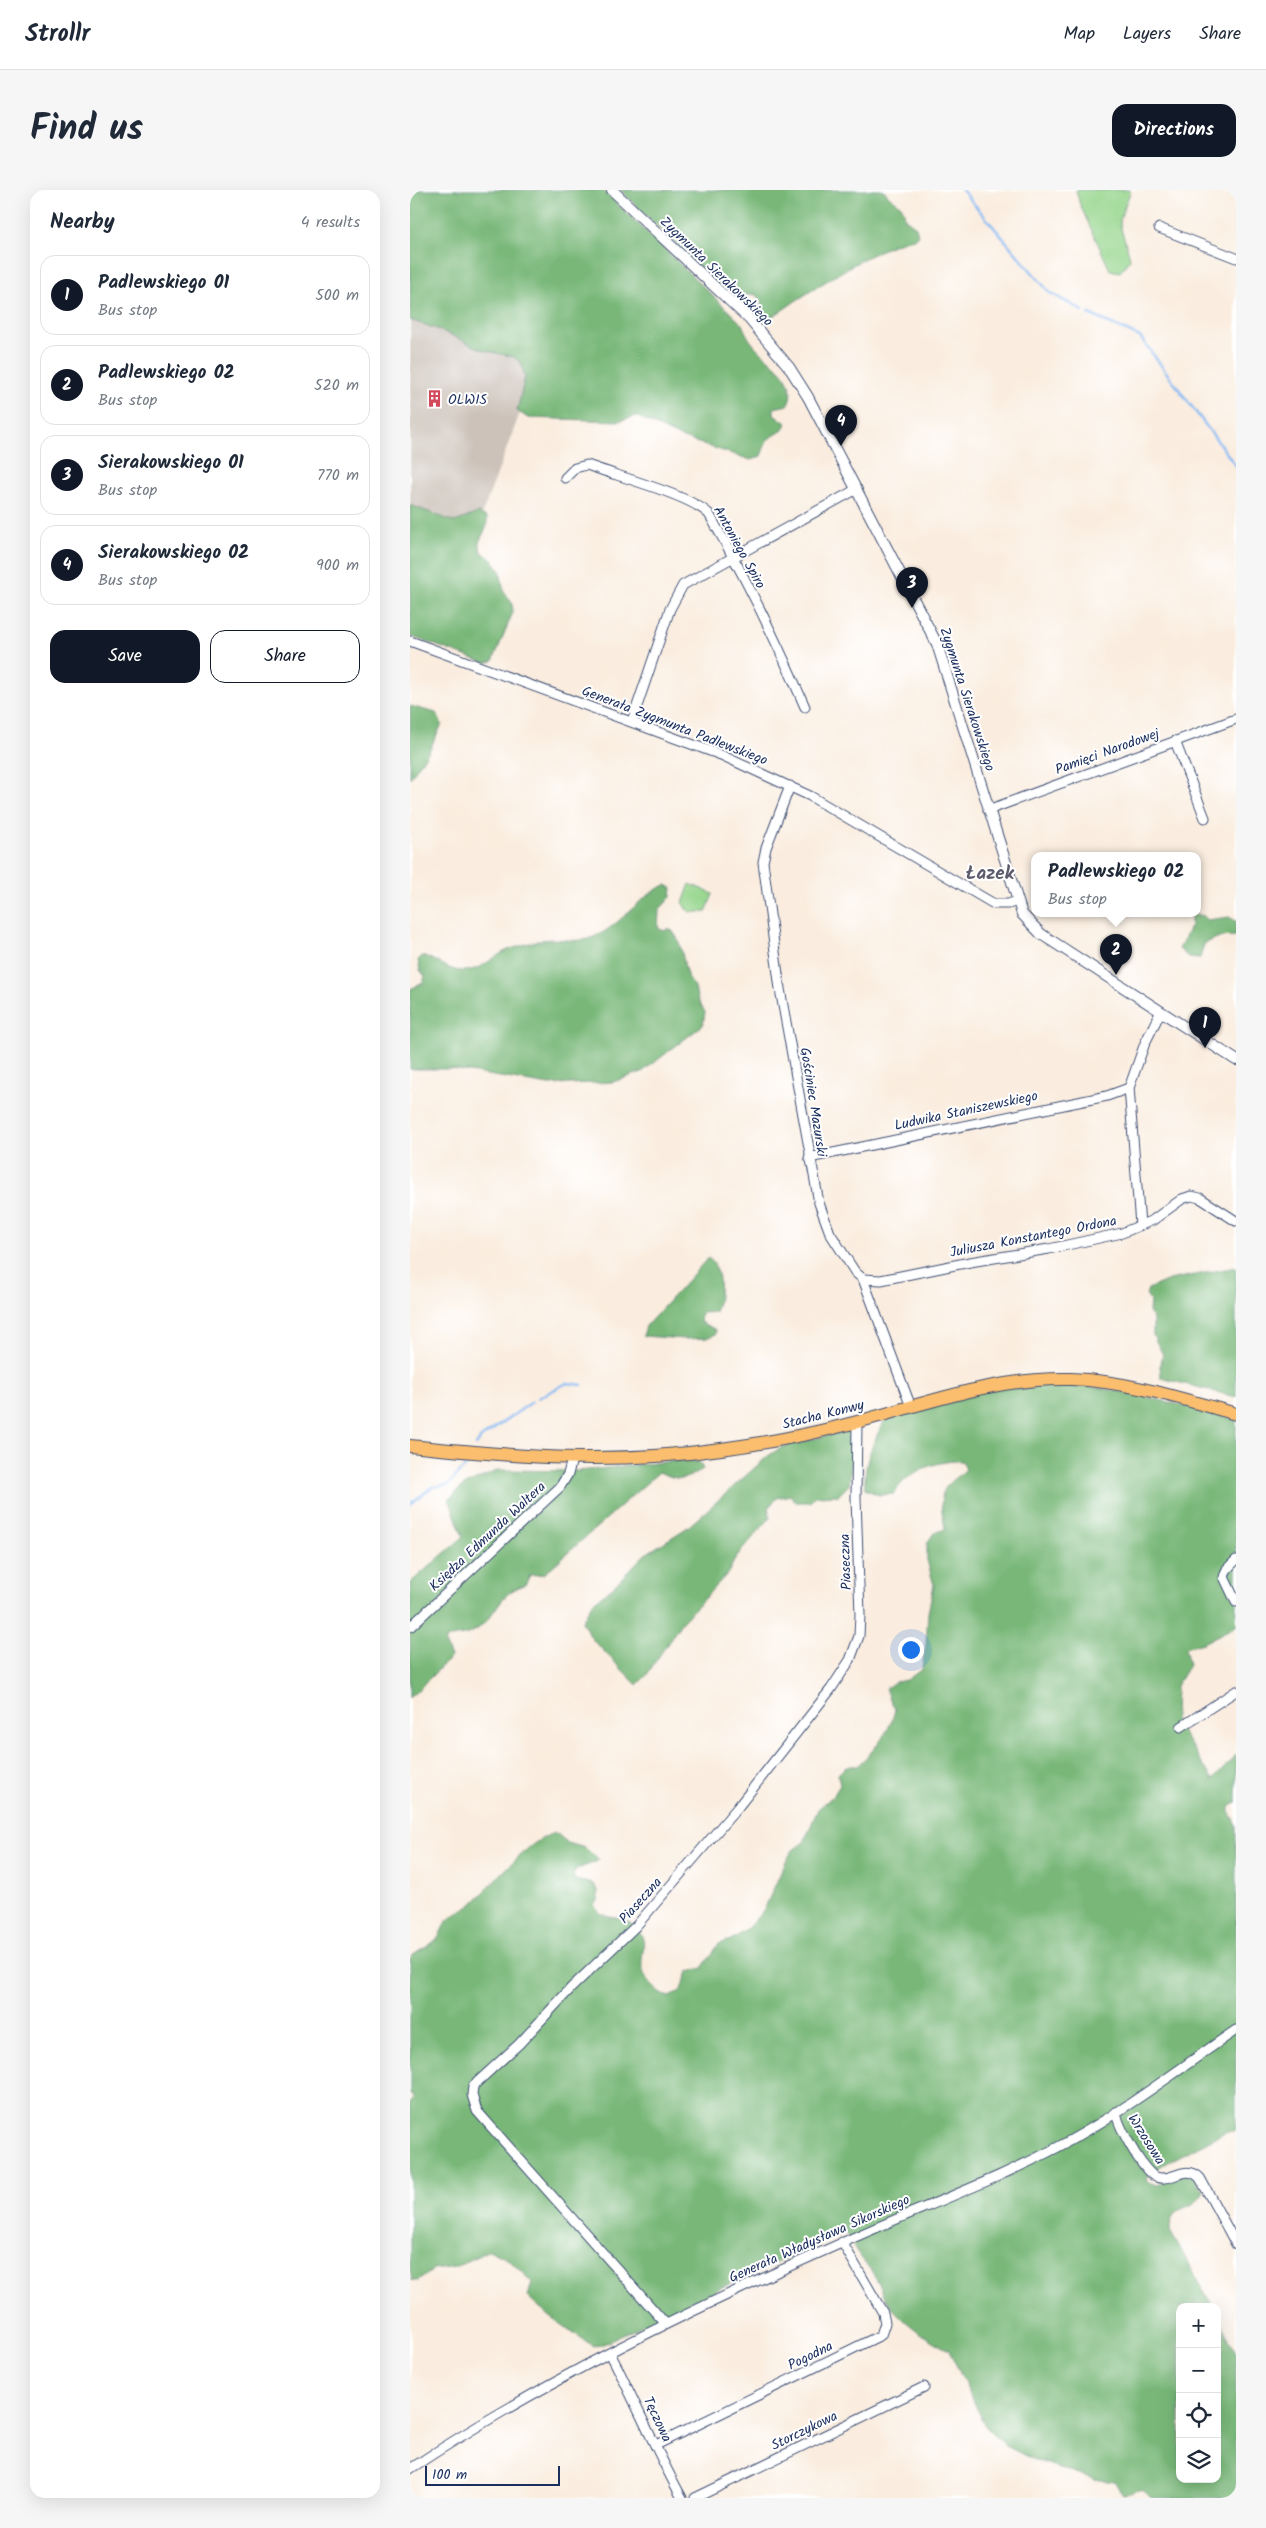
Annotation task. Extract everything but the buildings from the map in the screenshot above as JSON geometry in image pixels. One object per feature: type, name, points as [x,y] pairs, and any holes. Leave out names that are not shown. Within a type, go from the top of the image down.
[{"type":"main road","name":"Stacha Konwy","points":[[410,1446],[572,1459],[627,1459],[696,1453],[782,1439],[858,1422],[1005,1383],[1072,1379],[1138,1388],[1236,1414]]},
{"type":"street","name":"Zygmunta Sierakowskiego","points":[[612,190],[749,319],[767,339],[808,398],[937,644],[1016,901]]},
{"type":"street","points":[[1159,228],[1236,258]]},
{"type":"street","name":"Antoniego Spiro","points":[[565,478],[575,468],[587,466],[694,503],[709,514],[792,676],[805,707]]},
{"type":"street","points":[[632,721],[678,591],[692,578],[857,489]]},
{"type":"street","name":"Generała Zygmunta Padlewskiego","points":[[410,641],[721,755],[790,786],[994,904],[1009,904],[1016,901]]},
{"type":"street","name":"Pamięci Narodowej","points":[[988,810],[1236,719]]},
{"type":"street","points":[[1176,741],[1205,818]]},
{"type":"street","name":"Gościniec Mazurski","points":[[790,786],[766,848],[764,871],[780,989],[809,1158],[826,1225],[855,1272],[863,1279],[911,1407]]},
{"type":"street","points":[[1016,901],[1030,925],[1040,934],[1160,1013],[1236,1060]]},
{"type":"street","points":[[1140,1225],[1129,1088],[1148,1036],[1160,1013]]},
{"type":"street","name":"Ludwika Staniszewskiego","points":[[809,1158],[1107,1096],[1129,1088]]},
{"type":"street","name":"Juliusza Konstantego Ordona","points":[[863,1279],[880,1280],[1049,1249],[1122,1233],[1191,1196],[1200,1198],[1236,1221]]},
{"type":"street","name":"Piaseczna","points":[[665,2323],[476,2110],[472,2095],[473,2086],[519,2044],[572,1987],[636,1926],[738,1807],[831,1689],[850,1660],[859,1636],[860,1615],[856,1498],[858,1422]]},
{"type":"street","name":"Księdza Edmunda Waltera","points":[[410,1627],[560,1487],[568,1474],[572,1459]]},
{"type":"street","points":[[1236,1560],[1227,1569],[1224,1577],[1236,1602]]},
{"type":"street","points":[[1181,1727],[1236,1691]]},
{"type":"street","name":"Generała Władysława Sikorskiego","points":[[410,2469],[610,2352],[665,2323],[842,2242],[1035,2159],[1116,2112],[1236,2030]]},
{"type":"street","name":"Wrzosowa","points":[[1116,2112],[1125,2134],[1147,2171],[1154,2177],[1163,2178],[1186,2171],[1195,2173],[1200,2178],[1236,2244]]},
{"type":"street","name":"Pogodna","points":[[656,2445],[881,2335],[885,2323],[883,2313],[842,2242]]},
{"type":"street","name":"Tęczowa","points":[[610,2352],[656,2445],[662,2463],[682,2498]]},
{"type":"street","name":"Storczykowa","points":[[695,2498],[924,2387]]},
{"type":"shaded area","points":[[410,320],[541,357],[476,530],[410,507]]},
{"type":"green space","points":[[410,190],[603,190],[742,324],[753,344],[783,374],[788,381],[791,396],[788,405],[774,408],[774,414],[786,423],[783,430],[767,440],[761,456],[751,460],[680,437],[636,416],[619,421],[528,418],[517,411],[525,377],[521,363],[514,357],[483,350],[440,330],[410,320]]},
{"type":"green space","points":[[620,190],[884,190],[903,208],[905,219],[916,227],[918,235],[914,239],[901,242],[870,255],[767,319],[762,314],[761,300],[754,294],[736,297],[728,295]]},
{"type":"green space","points":[[1076,190],[1130,190],[1120,224],[1130,259],[1120,272],[1110,270],[1080,205]]},
{"type":"green space","points":[[410,505],[455,522],[478,513],[487,517],[487,526],[479,542],[481,551],[493,561],[500,571],[504,591],[512,603],[513,612],[493,661],[485,663],[410,636]]},
{"type":"green space","points":[[410,706],[436,713],[442,724],[429,751],[410,778]]},
{"type":"green space","points":[[690,884],[713,894],[706,912],[691,912],[686,909],[683,903]]},
{"type":"green space","points":[[666,885],[672,888],[671,897],[659,910],[658,928],[664,931],[669,928],[674,932],[680,944],[688,978],[694,986],[698,1000],[705,1012],[703,1025],[642,1072],[613,1082],[549,1085],[451,1069],[410,1069],[410,989],[423,983],[425,976],[420,970],[418,960],[422,956],[456,970],[468,971],[480,967],[508,950],[534,942],[554,939],[583,940],[591,938],[617,922],[649,894]]},
{"type":"green space","points":[[1201,915],[1207,920],[1229,917],[1236,921],[1236,936],[1219,937],[1204,944],[1200,958],[1188,957],[1179,949],[1191,925],[1191,917],[1201,917]]},
{"type":"green space","points":[[708,1258],[713,1263],[718,1276],[719,1299],[715,1312],[701,1313],[700,1322],[716,1330],[716,1334],[707,1338],[685,1339],[643,1336],[646,1326]]},
{"type":"green space","points":[[1236,1267],[1236,1397],[1161,1378],[1160,1366],[1163,1355],[1153,1335],[1153,1319],[1149,1312],[1150,1301],[1146,1295],[1148,1289],[1169,1280]]},
{"type":"green space","points":[[1052,1383],[1099,1388],[1168,1402],[1236,1420],[1236,1626],[1203,1643],[1185,1648],[1189,1665],[1176,1686],[1175,1721],[1213,1780],[1236,1755],[1236,1803],[1230,1807],[1230,1813],[1236,1825],[1236,2131],[1227,2131],[1155,2169],[1147,2176],[1146,2181],[1158,2185],[1186,2173],[1193,2176],[1204,2191],[1195,2203],[1174,2215],[1170,2231],[1211,2303],[1176,2303],[1176,2483],[1221,2483],[1221,2323],[1236,2353],[1236,2498],[1151,2498],[1142,2489],[1124,2495],[1114,2482],[1094,2479],[1032,2459],[1006,2446],[986,2427],[949,2350],[914,2328],[891,2307],[876,2278],[845,2232],[718,2289],[602,2345],[593,2346],[548,2315],[528,2297],[532,2282],[509,2260],[489,2250],[456,2267],[433,2270],[418,2281],[412,2280],[410,2268],[410,2102],[414,2099],[410,2093],[410,1958],[435,1941],[447,1921],[472,1904],[524,1852],[546,1836],[556,1833],[568,1843],[585,1848],[598,1859],[596,1862],[577,1869],[573,1875],[575,1880],[594,1884],[598,1890],[598,1899],[594,1904],[602,1914],[628,1922],[640,1933],[644,1943],[643,1972],[653,1987],[669,1997],[680,1992],[688,1972],[702,1968],[719,1944],[731,1940],[745,1931],[764,1910],[786,1861],[793,1850],[804,1842],[818,1809],[833,1796],[840,1785],[838,1774],[846,1766],[857,1766],[870,1754],[886,1733],[895,1709],[885,1689],[895,1682],[907,1680],[922,1669],[928,1613],[934,1585],[927,1560],[927,1543],[934,1533],[945,1529],[941,1501],[944,1490],[947,1485],[966,1469],[962,1461],[943,1462],[914,1473],[899,1486],[894,1494],[879,1495],[865,1489],[867,1462],[884,1421],[999,1387]]},
{"type":"green space","points":[[849,1430],[854,1441],[849,1485],[839,1495],[815,1496],[810,1502],[796,1502],[790,1495],[777,1498],[769,1507],[770,1518],[736,1557],[728,1573],[681,1623],[646,1676],[637,1685],[592,1639],[582,1622],[592,1603],[614,1586],[644,1555],[688,1527],[768,1456],[782,1447]]},
{"type":"green space","points":[[684,1460],[699,1462],[703,1469],[686,1478],[672,1477],[659,1472],[544,1574],[530,1575],[525,1585],[509,1593],[489,1618],[476,1630],[444,1641],[451,1657],[410,1698],[410,1583],[463,1537],[449,1499],[463,1486],[498,1470],[578,1471]]},
{"type":"waterway","points":[[962,190],[1050,293],[1083,311]]},
{"type":"waterway","points":[[1089,314],[1140,337],[1236,466]]},
{"type":"waterway","points":[[538,1398],[567,1383],[582,1385]]},
{"type":"waterway","points":[[476,1445],[481,1438],[532,1402]]},
{"type":"waterway","points":[[410,1504],[432,1487],[448,1485],[472,1459]]},
{"type":"place","name":"OLWIS","points":[[434,399]]},
{"type":"place","name":"Sierakowskiego 02","points":[[841,446]]},
{"type":"place","name":"Sierakowskiego 01","points":[[912,608]]},
{"type":"place","name":"Padlewskiego 02","points":[[1116,975]]},
{"type":"place","name":"Padlewskiego 01","points":[[1205,1048]]},
{"type":"district","name":"Łazek","points":[[990,872]]}]
